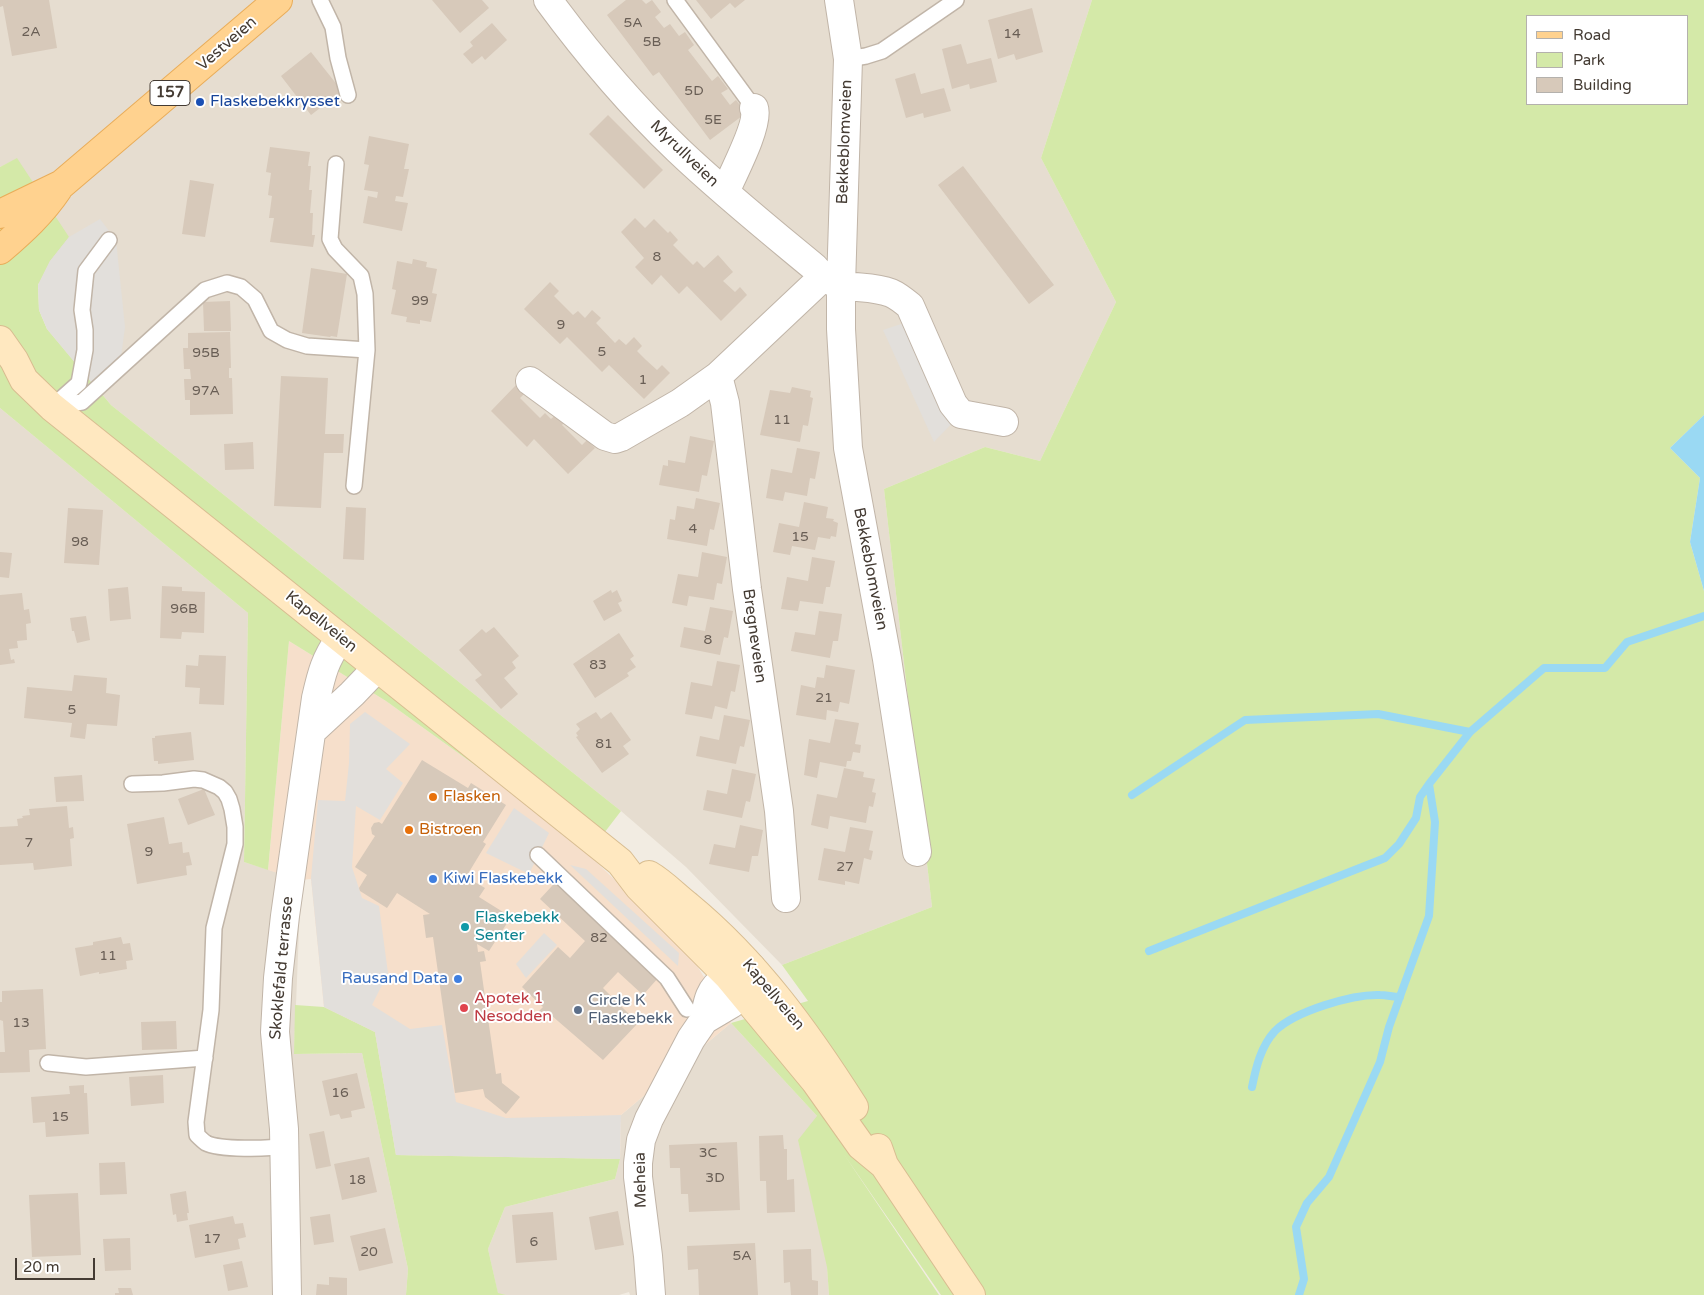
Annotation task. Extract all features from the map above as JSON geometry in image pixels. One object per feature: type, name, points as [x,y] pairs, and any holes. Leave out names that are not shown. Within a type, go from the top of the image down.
[{"type":"main road","name":"Vestveien","points":[[0,214],[62,184],[278,0]]},
{"type":"main road","name":"Vestveien","points":[[0,250],[28,226],[50,202],[62,184]]},
{"type":"main road","name":"Kapellveien","points":[[0,340],[14,360],[12,376],[377,668],[472,741],[620,862],[639,887],[741,979],[861,1146],[884,1165],[971,1295]]},
{"type":"street","name":"Myrullveien","points":[[548,0],[627,98],[677,149],[725,192],[832,281]]},
{"type":"street","name":"Bekkeblomveien","points":[[839,0],[848,58],[832,281],[841,329],[848,448],[887,659],[917,852]]},
{"type":"street","points":[[725,192],[756,117],[754,108]]},
{"type":"street","points":[[530,381],[605,436],[615,439],[621,438],[680,404],[718,376],[832,281],[889,292],[910,306],[953,404],[961,414],[1004,422]]},
{"type":"street","name":"Bregneveien","points":[[718,376],[724,403],[747,590],[779,811],[786,898]]},
{"type":"street","name":"Skoklefald terrasse","points":[[287,1295],[284,1146],[275,1032],[277,987],[284,916],[322,670],[340,638]]},
{"type":"street","points":[[312,731],[377,668]]},
{"type":"street","name":"Meheia","points":[[651,1295],[638,1177],[641,1140],[649,1119],[686,1047],[696,1014],[717,986],[741,979]]},
{"type":"lane","points":[[320,0],[333,28],[338,58],[348,95]]},
{"type":"lane","points":[[675,0],[754,108]]},
{"type":"lane","points":[[848,58],[866,56],[882,51],[956,0]]},
{"type":"lane","points":[[336,164],[330,238],[335,249],[361,276],[365,294],[367,350],[354,486]]},
{"type":"lane","points":[[52,407],[79,383],[85,350],[82,310],[86,272],[109,240]]},
{"type":"lane","points":[[52,407],[82,402],[206,290],[227,283],[241,287],[255,299],[271,331],[287,340],[307,346],[367,350]]},
{"type":"lane","points":[[132,784],[164,783],[194,779],[203,780],[219,787],[225,792],[230,804],[235,827],[235,844],[214,928],[211,1010],[196,1122],[197,1135],[207,1144],[229,1147],[270,1148],[284,1146]]},
{"type":"lane","points":[[538,855],[667,978],[696,1014]]},
{"type":"lane","points":[[48,1063],[86,1067],[205,1058]]},
{"type":"shaded area","points":[[0,0],[1092,0],[1041,158],[1116,302],[1040,461],[985,447],[884,489],[932,907],[782,965],[686,867],[621,811],[111,405],[47,329],[17,159],[0,167]]},
{"type":"shaded area","points":[[100,219],[116,240],[125,327],[121,357],[91,382],[47,329],[39,310],[38,285],[50,261],[69,237]]},
{"type":"shaded area","points":[[916,319],[961,414],[934,442],[883,330]]},
{"type":"shaded area","points":[[0,408],[248,613],[244,862],[301,880],[294,1054],[362,1053],[408,1269],[406,1295],[0,1295]]},
{"type":"shaded area","points":[[289,641],[386,701],[518,796],[588,854],[689,952],[731,1023],[621,1115],[620,1159],[396,1155],[375,1032],[324,1007],[311,879],[301,880],[268,870]]},
{"type":"shaded area","points":[[365,712],[410,744],[386,769],[403,783],[380,820],[356,806],[352,867],[362,898],[379,906],[388,973],[372,1005],[410,1029],[442,1025],[456,1102],[506,1118],[621,1115],[620,1159],[396,1155],[375,1032],[324,1007],[311,878],[318,800],[345,801],[349,763],[350,724]]},
{"type":"shaded area","points":[[514,808],[549,833],[529,874],[486,853]]},
{"type":"shaded area","points":[[570,865],[586,869],[679,953],[678,966]]},
{"type":"shaded area","points":[[544,933],[557,945],[526,978],[516,964]]},
{"type":"shaded area","points":[[731,1023],[817,1116],[829,1295],[630,1295],[629,1292],[619,1295],[498,1294],[488,1249],[505,1207],[615,1179],[620,1159],[621,1115]]},
{"type":"green space","points":[[1092,0],[1704,0],[1704,415],[1670,448],[1700,478],[1690,542],[1704,591],[1704,1295],[941,1295],[843,1153],[939,1295],[829,1295],[827,1267],[798,1140],[817,1116],[731,1023],[808,1001],[782,965],[932,907],[884,489],[985,447],[1040,461],[1116,302],[1041,158]]},
{"type":"green space","points":[[17,158],[69,237],[50,261],[38,285],[39,310],[47,329],[111,405],[621,811],[588,854],[518,796],[386,701],[289,641],[268,870],[244,862],[248,613],[0,408],[0,167]]},
{"type":"green space","points":[[295,1005],[324,1007],[375,1032],[396,1155],[620,1159],[615,1179],[505,1207],[488,1249],[498,1293],[506,1295],[406,1295],[408,1269],[362,1053],[294,1054]]},
{"type":"water","points":[[1704,415],[1704,591],[1690,542],[1700,478],[1670,448]]},
{"type":"building","points":[[0,0],[49,0],[57,48],[12,56],[3,6],[0,7]]},
{"type":"building","points":[[432,0],[482,0],[489,8],[460,33]]},
{"type":"building","points":[[626,0],[642,0],[646,4],[652,0],[661,12],[655,17],[664,28],[670,24],[679,36],[685,32],[694,45],[688,50],[712,81],[718,76],[728,89],[721,93],[730,105],[736,100],[746,113],[710,140],[659,72],[653,76],[607,15]]},
{"type":"building","points":[[696,0],[745,0],[735,8],[730,3],[711,19]]},
{"type":"building","points":[[1032,8],[1043,52],[1016,60],[1014,54],[998,59],[988,20]]},
{"type":"building","points":[[492,23],[507,40],[485,60],[482,56],[472,64],[463,54],[473,46],[470,42]]},
{"type":"building","points":[[961,44],[967,64],[991,58],[997,82],[970,89],[969,84],[952,89],[942,49]]},
{"type":"building","points":[[311,52],[342,91],[311,115],[281,76]]},
{"type":"building","points":[[915,73],[921,94],[944,88],[951,111],[924,118],[923,113],[906,118],[895,79]]},
{"type":"building","points":[[608,115],[663,170],[644,189],[589,134]]},
{"type":"building","points":[[369,136],[409,144],[404,169],[409,169],[403,197],[396,196],[395,201],[408,203],[402,231],[363,223],[368,196],[377,198],[378,192],[364,190],[369,165],[364,164]]},
{"type":"building","points":[[270,147],[310,152],[308,166],[311,166],[309,190],[312,190],[310,213],[313,213],[312,235],[315,235],[313,247],[270,242],[274,218],[269,218],[272,196],[268,195],[271,173],[266,172]]},
{"type":"building","points":[[963,166],[1054,285],[1029,304],[938,185]]},
{"type":"building","points":[[190,180],[214,184],[205,237],[182,234]]},
{"type":"building","points":[[635,218],[645,228],[654,219],[668,233],[670,231],[678,240],[673,245],[693,265],[697,261],[704,268],[718,255],[733,272],[723,281],[735,292],[740,287],[747,295],[721,321],[687,286],[679,294],[661,275],[652,285],[635,267],[644,258],[621,232]]},
{"type":"building","points":[[413,259],[427,262],[426,267],[437,269],[432,293],[437,294],[431,322],[420,320],[420,324],[406,322],[407,317],[391,314],[396,290],[392,289],[397,261],[412,264]]},
{"type":"building","points":[[311,268],[347,274],[337,337],[302,333]]},
{"type":"building","points":[[550,282],[559,291],[554,296],[573,315],[578,311],[585,318],[592,310],[601,318],[596,323],[615,343],[619,339],[626,345],[634,337],[642,346],[637,351],[646,360],[657,370],[662,365],[670,373],[644,399],[609,365],[602,372],[567,337],[560,344],[524,309]]},
{"type":"building","points":[[230,301],[231,331],[204,331],[203,302]]},
{"type":"building","points":[[230,332],[231,368],[229,368],[229,378],[232,378],[233,414],[190,415],[190,400],[185,400],[184,379],[191,379],[190,369],[184,369],[183,348],[188,348],[188,333]]},
{"type":"building","points":[[281,376],[328,378],[325,434],[344,434],[343,453],[324,453],[321,508],[274,506]]},
{"type":"building","points":[[517,384],[525,393],[520,398],[540,418],[545,413],[551,419],[559,412],[566,420],[562,425],[582,445],[587,440],[595,448],[568,474],[534,439],[527,447],[491,411]]},
{"type":"building","points":[[792,387],[811,391],[810,397],[813,398],[808,426],[803,425],[800,442],[760,435],[770,390],[790,393]]},
{"type":"building","points":[[690,436],[714,441],[707,476],[702,475],[699,492],[659,485],[663,465],[668,466],[668,460],[685,463]]},
{"type":"building","points":[[253,442],[254,469],[225,470],[224,444]]},
{"type":"building","points":[[797,448],[820,452],[815,479],[810,478],[807,496],[785,492],[783,501],[766,498],[771,469],[792,473]]},
{"type":"building","points":[[696,498],[720,503],[714,530],[710,529],[707,546],[667,539],[670,519],[675,520],[677,506],[694,509]]},
{"type":"building","points":[[804,502],[828,507],[826,518],[834,519],[833,521],[838,523],[836,537],[831,536],[830,539],[818,537],[815,550],[792,546],[790,555],[773,552],[779,523],[799,527]]},
{"type":"building","points":[[346,507],[366,508],[364,560],[343,559]]},
{"type":"building","points":[[68,508],[103,510],[99,565],[64,563]]},
{"type":"building","points":[[0,552],[12,553],[9,578],[0,577]]},
{"type":"building","points":[[702,552],[727,557],[722,584],[717,583],[714,600],[689,596],[687,606],[672,603],[678,574],[698,577]]},
{"type":"building","points":[[812,557],[835,561],[830,587],[826,587],[823,604],[800,601],[798,611],[781,609],[787,577],[808,581]]},
{"type":"building","points":[[162,586],[182,587],[182,591],[205,592],[204,633],[182,632],[181,639],[160,638]]},
{"type":"building","points":[[128,587],[131,619],[110,621],[108,589]]},
{"type":"building","points":[[611,590],[612,593],[617,590],[622,601],[618,603],[622,611],[604,621],[593,601]]},
{"type":"building","points":[[22,593],[24,610],[29,609],[31,623],[26,624],[27,640],[17,641],[18,648],[9,649],[11,660],[14,659],[15,663],[0,665],[0,595]]},
{"type":"building","points":[[710,607],[733,611],[728,638],[724,637],[720,655],[680,647],[684,627],[705,631]]},
{"type":"building","points":[[819,611],[842,614],[838,641],[833,641],[830,658],[791,651],[795,632],[815,635]]},
{"type":"building","points":[[86,616],[90,640],[77,643],[74,631],[72,631],[70,618]]},
{"type":"building","points":[[494,627],[519,656],[512,662],[516,668],[504,678],[518,694],[501,709],[475,680],[482,675],[459,650],[482,629],[486,633]]},
{"type":"building","points":[[619,633],[634,656],[630,659],[636,667],[627,673],[629,676],[595,698],[573,664]]},
{"type":"building","points":[[199,655],[226,656],[224,705],[199,704],[200,688],[185,687],[186,665],[198,666]]},
{"type":"building","points":[[717,661],[740,665],[735,692],[731,691],[727,709],[715,706],[712,719],[685,714],[691,682],[712,686]]},
{"type":"building","points":[[826,665],[855,670],[849,704],[840,702],[838,712],[827,710],[826,720],[796,715],[801,685],[815,688],[817,677],[824,678]]},
{"type":"building","points":[[74,675],[107,678],[106,693],[120,695],[117,726],[87,724],[85,739],[70,737],[72,723],[24,718],[27,687],[72,691]]},
{"type":"building","points":[[596,712],[601,719],[611,712],[631,740],[623,746],[629,754],[602,773],[576,737],[578,736],[576,733],[580,729],[576,724]]},
{"type":"building","points":[[724,715],[750,720],[744,747],[740,746],[736,764],[696,756],[700,736],[719,740]]},
{"type":"building","points":[[835,719],[859,723],[855,744],[861,745],[860,753],[853,752],[851,761],[847,761],[846,767],[820,762],[817,778],[804,775],[809,739],[830,743]]},
{"type":"building","points":[[191,732],[194,760],[158,764],[158,761],[154,761],[152,738],[155,738],[155,736]]},
{"type":"building","name":"Flaskebekk Senter","points":[[422,760],[468,788],[471,783],[506,805],[483,842],[486,844],[466,877],[485,888],[479,897],[511,917],[489,951],[477,944],[478,952],[484,951],[486,961],[480,962],[496,1074],[501,1073],[502,1083],[520,1097],[506,1114],[485,1097],[483,1089],[455,1093],[433,937],[426,938],[423,915],[430,914],[397,893],[387,908],[360,891],[359,888],[367,875],[355,867],[375,836],[372,834],[371,828],[374,823],[379,822],[382,824]]},
{"type":"building","points":[[844,768],[864,772],[863,777],[875,779],[872,792],[876,793],[873,807],[869,806],[866,823],[830,816],[828,829],[811,825],[817,794],[837,798]]},
{"type":"building","points":[[732,769],[756,774],[750,802],[746,801],[742,818],[703,810],[707,790],[727,794]]},
{"type":"building","points":[[82,775],[84,801],[56,802],[54,777]]},
{"type":"building","points":[[204,789],[215,815],[188,825],[178,799]]},
{"type":"building","points":[[67,806],[69,828],[73,827],[74,838],[70,839],[72,866],[34,870],[33,863],[0,865],[0,827],[18,826],[17,819],[30,815],[29,809]]},
{"type":"building","points":[[164,817],[169,844],[182,842],[183,853],[189,852],[192,865],[186,866],[187,875],[137,884],[127,824]]},
{"type":"building","points":[[740,825],[763,830],[758,856],[752,856],[749,872],[709,864],[714,844],[735,848]]},
{"type":"building","points":[[850,827],[873,831],[869,850],[873,851],[871,860],[864,858],[859,884],[845,881],[845,885],[818,880],[824,848],[845,852]]},
{"type":"building","points":[[563,874],[666,969],[643,995],[618,972],[603,988],[638,1023],[603,1060],[551,1015],[545,1021],[537,1013],[543,1007],[522,987],[558,947],[570,958],[585,941],[540,899]]},
{"type":"building","points":[[121,937],[123,944],[130,943],[133,960],[126,961],[127,969],[80,976],[75,948],[93,945],[93,942]]},
{"type":"building","points":[[43,989],[46,1049],[29,1050],[30,1072],[0,1073],[0,1052],[5,1052],[3,1021],[0,1020],[2,991]]},
{"type":"building","points":[[176,1021],[177,1049],[142,1050],[141,1022]]},
{"type":"building","points":[[357,1073],[365,1108],[351,1111],[352,1117],[341,1119],[339,1114],[330,1116],[322,1081]]},
{"type":"building","points":[[163,1075],[164,1103],[131,1106],[129,1077]]},
{"type":"building","points":[[84,1085],[84,1093],[87,1093],[89,1134],[46,1137],[45,1122],[33,1123],[31,1097],[70,1094],[69,1086]]},
{"type":"building","points":[[324,1131],[331,1166],[316,1169],[309,1134]]},
{"type":"building","points":[[783,1135],[784,1149],[787,1149],[787,1180],[794,1179],[795,1212],[767,1213],[766,1181],[760,1181],[759,1136]]},
{"type":"building","points":[[737,1142],[740,1210],[689,1212],[688,1194],[681,1194],[680,1168],[670,1168],[669,1145]]},
{"type":"building","points":[[369,1157],[377,1192],[342,1200],[334,1164]]},
{"type":"building","points":[[125,1162],[127,1194],[100,1195],[99,1163]]},
{"type":"building","points":[[186,1191],[188,1220],[177,1222],[176,1214],[173,1215],[170,1194]]},
{"type":"building","points":[[78,1193],[81,1255],[32,1257],[29,1195]]},
{"type":"building","points":[[618,1211],[624,1245],[595,1250],[589,1217]]},
{"type":"building","points":[[553,1212],[557,1260],[516,1263],[512,1215]]},
{"type":"building","points":[[330,1214],[334,1242],[314,1245],[310,1217]]},
{"type":"building","points":[[233,1216],[235,1224],[243,1223],[246,1237],[238,1239],[240,1249],[195,1258],[189,1225]]},
{"type":"building","points":[[385,1228],[393,1263],[359,1271],[350,1236]]},
{"type":"building","points":[[130,1238],[131,1270],[105,1271],[103,1239]]},
{"type":"building","points":[[755,1243],[758,1295],[699,1295],[698,1269],[688,1270],[687,1246]]},
{"type":"building","points":[[811,1249],[812,1280],[818,1281],[818,1295],[791,1295],[790,1282],[784,1283],[783,1250]]},
{"type":"building","points":[[242,1261],[248,1287],[228,1291],[223,1265]]},
{"type":"building","points":[[329,1277],[347,1278],[347,1295],[316,1295],[317,1284],[329,1285]]},
{"type":"building","points":[[118,1288],[131,1288],[133,1295],[115,1295],[115,1293],[119,1293]]},
{"type":"waterway","points":[[1299,1295],[1304,1279],[1296,1227],[1307,1203],[1329,1177],[1380,1062],[1389,1027],[1429,916],[1435,822],[1429,784],[1470,732],[1544,668],[1605,668],[1627,642],[1704,616]]},
{"type":"waterway","points":[[1132,795],[1245,720],[1378,714],[1470,732]]},
{"type":"waterway","points":[[1149,951],[1385,858],[1399,844],[1416,818],[1420,797],[1429,784]]},
{"type":"waterway","points":[[1252,1087],[1257,1064],[1266,1043],[1275,1031],[1284,1024],[1325,1005],[1355,997],[1369,995],[1400,997]]},
{"type":"place","name":"Flaskebekkrysset","points":[[200,102]]},
{"type":"place","name":"Flasken","points":[[433,797]]},
{"type":"place","name":"Bistroen","points":[[409,830]]},
{"type":"place","name":"Kiwi Flaskebekk","points":[[433,879]]},
{"type":"place","name":"Flaskebekk Senter","points":[[465,927]]},
{"type":"place","name":"Rausand Data","points":[[458,979]]},
{"type":"place","name":"Apotek 1 Nesodden","points":[[464,1008]]},
{"type":"place","name":"Circle K Flaskebekk","points":[[578,1010]]}]
